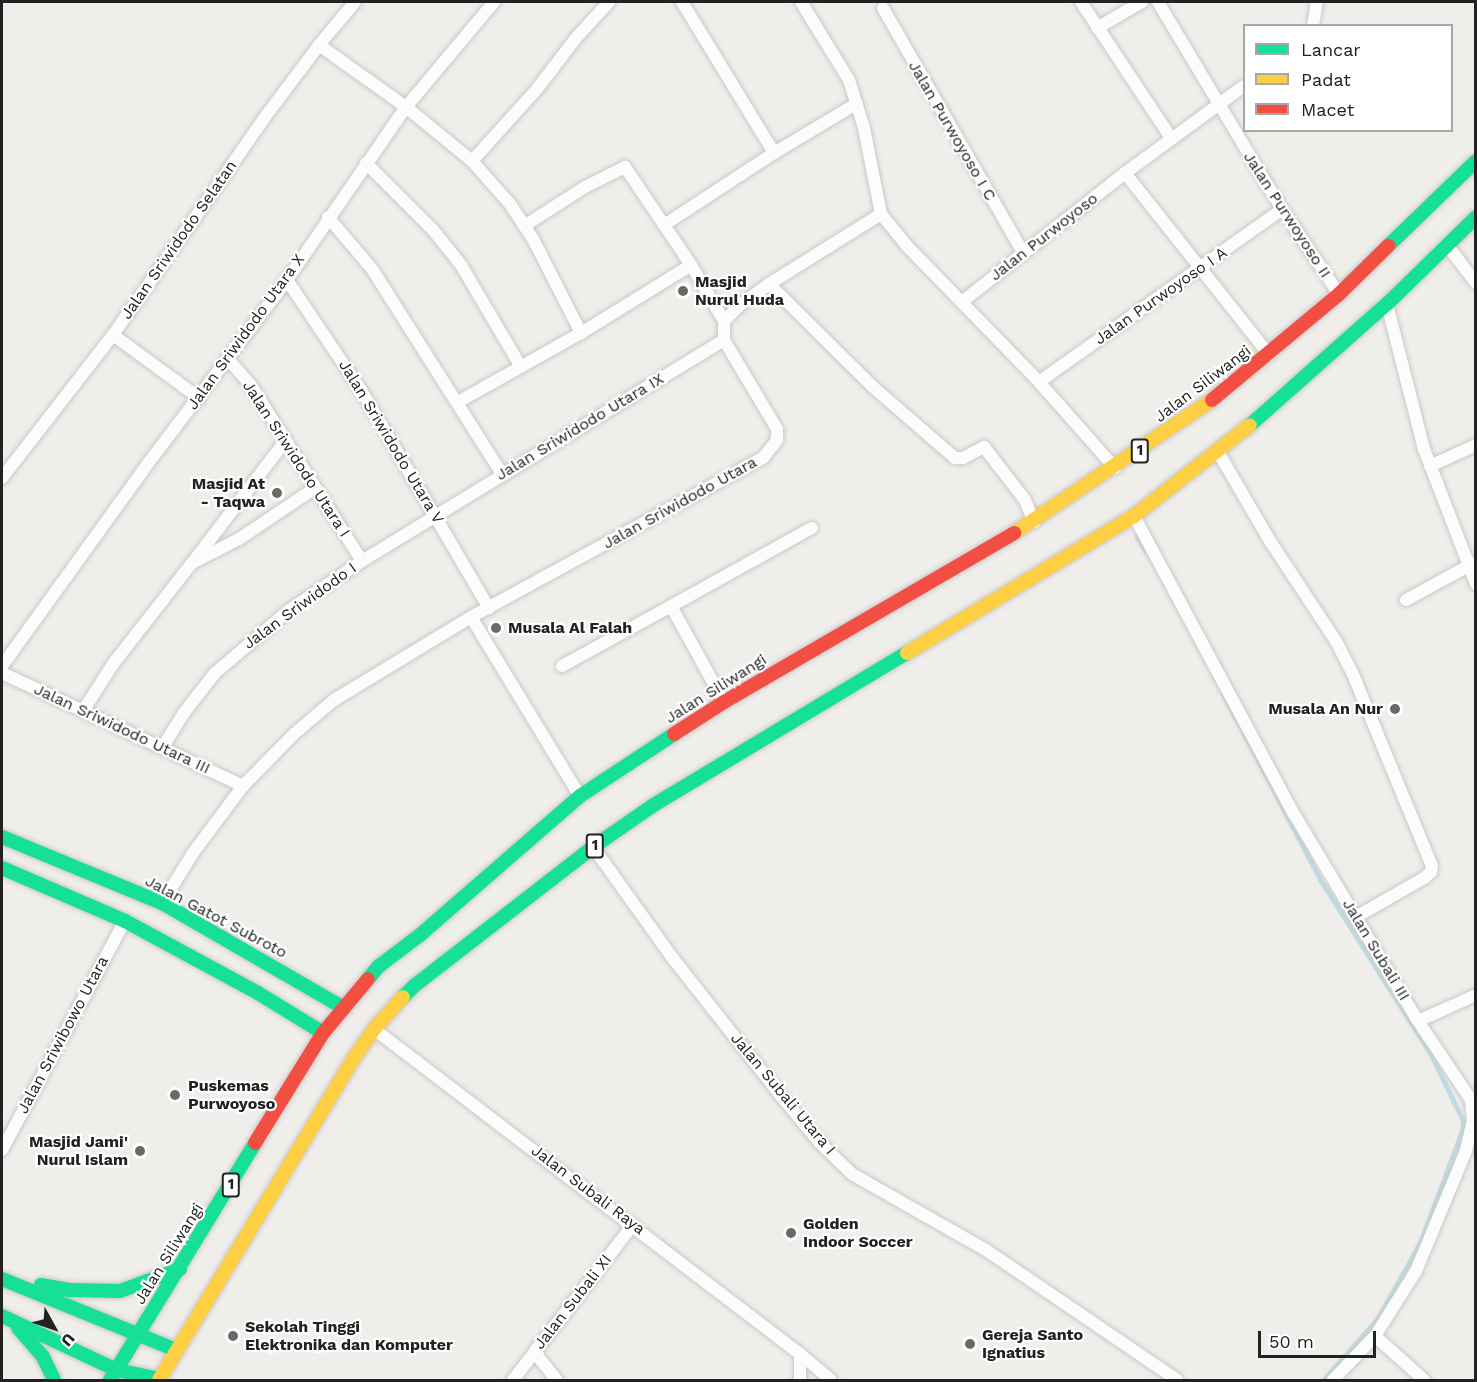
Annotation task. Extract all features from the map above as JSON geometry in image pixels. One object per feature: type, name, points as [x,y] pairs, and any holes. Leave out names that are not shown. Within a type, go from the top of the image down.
[{"type":"main road","name":"Jalan Siliwangi","points":[[113,1375],[344,1008],[379,966],[420,935],[548,821],[580,796],[724,702],[1034,522],[1221,394],[1338,294],[1476,161]]},
{"type":"main road","name":"1","points":[[160,1379],[352,1053],[414,987],[593,847],[785,724],[1028,582],[1134,516],[1218,452],[1387,304],[1476,217]]},
{"type":"main road","name":"Jalan Gatot Subroto","points":[[2,837],[162,903],[344,1008],[374,1029]]},
{"type":"main road","points":[[2,868],[125,921],[258,993],[327,1036]]},
{"type":"main road","points":[[2,1278],[68,1290],[120,1291],[145,1284],[180,1269]]},
{"type":"main road","points":[[2,1278],[176,1350]]},
{"type":"main road","points":[[6,1318],[113,1375],[160,1379]]},
{"type":"main road","points":[[6,1318],[35,1345],[54,1380]]},
{"type":"street","name":"Jalan Sriwidodo Selatan","points":[[2,478],[113,335],[265,117],[319,45],[355,2]]},
{"type":"street","name":"Jalan Sriwidodo Utara X","points":[[2,666],[148,462],[199,398],[286,280],[406,107],[494,2]]},
{"type":"street","points":[[472,161],[537,89],[576,38],[609,2]]},
{"type":"street","points":[[682,2],[774,153]]},
{"type":"street","points":[[801,2],[849,80],[866,138],[881,214],[906,244],[1039,382],[1115,468]]},
{"type":"street","points":[[1081,2],[1171,138]]},
{"type":"street","points":[[1097,28],[1142,2]]},
{"type":"street","name":"Jalan Purwoyoso II","points":[[1158,2],[1282,209],[1338,294]]},
{"type":"street","points":[[1313,24],[1317,2]]},
{"type":"street","name":"Jalan Purwoyoso I C","points":[[883,8],[1023,252]]},
{"type":"street","points":[[319,45],[406,107],[472,161],[524,226],[558,284],[581,333]]},
{"type":"street","points":[[1218,105],[1243,87]]},
{"type":"street","points":[[664,225],[774,153],[856,104]]},
{"type":"street","name":"Jalan Purwoyoso","points":[[963,301],[1125,173],[1218,105]]},
{"type":"street","points":[[366,163],[433,230],[461,265],[521,367]]},
{"type":"street","points":[[524,226],[585,187],[625,167],[691,265],[724,321],[724,340]]},
{"type":"street","points":[[1125,173],[1269,355]]},
{"type":"street","name":"Jalan Purwoyoso I A","points":[[1039,382],[1282,209]]},
{"type":"street","points":[[724,321],[740,305],[769,284],[881,214]]},
{"type":"street","points":[[328,217],[372,269],[502,474]]},
{"type":"street","points":[[1447,245],[1476,283]]},
{"type":"street","points":[[458,402],[581,333],[691,265]]},
{"type":"street","name":"Jalan Sriwidodo Utara V","points":[[286,280],[361,390],[489,608]]},
{"type":"street","points":[[769,284],[873,387],[955,458],[963,458],[984,447],[1025,500],[1034,522]]},
{"type":"street","points":[[1387,304],[1430,466],[1472,565],[1476,584]]},
{"type":"street","points":[[113,335],[199,398]]},
{"type":"street","name":"Jalan Sriwidodo Utara IX","points":[[436,515],[724,340]]},
{"type":"street","name":"Jalan Sriwidodo Utara","points":[[162,903],[193,853],[243,786],[294,734],[334,700],[471,618],[763,458],[777,440],[777,429],[724,340]]},
{"type":"street","name":"Jalan Sriwidodo Utara I","points":[[228,359],[250,384],[362,561]]},
{"type":"street","points":[[83,711],[113,664],[286,440]]},
{"type":"street","points":[[1430,466],[1476,445]]},
{"type":"street","points":[[1218,452],[1347,662],[1432,866],[1431,872],[1424,878],[1356,917]]},
{"type":"street","points":[[192,563],[239,539],[315,488]]},
{"type":"street","name":"Jalan Sriwidodo I","points":[[162,748],[203,687],[228,659],[288,611],[436,515]]},
{"type":"street","name":"Jalan Subali III","points":[[1134,516],[1262,758],[1418,1021],[1473,1101],[1472,1126],[1462,1161],[1416,1271],[1375,1336],[1333,1380]]},
{"type":"street","points":[[562,666],[812,528]]},
{"type":"street","points":[[1406,600],[1472,565]]},
{"type":"street","points":[[670,606],[724,702]]},
{"type":"street","points":[[471,618],[580,796]]},
{"type":"street","name":"Jalan Sriwidodo Utara III","points":[[2,673],[243,786]]},
{"type":"street","name":"Jalan Subali Utara I","points":[[593,847],[671,957],[781,1096],[820,1143],[852,1174],[986,1250],[1177,1380]]},
{"type":"street","name":"Jalan Sriwibowo Utara","points":[[2,1150],[125,921]]},
{"type":"street","points":[[1418,1021],[1476,995]]},
{"type":"street","name":"Jalan Subali Raya","points":[[374,1029],[800,1353],[831,1380]]},
{"type":"street","name":"Jalan Subali XI","points":[[513,1380],[633,1225]]},
{"type":"street","points":[[1375,1336],[1424,1380]]},
{"type":"street","points":[[536,1349],[539,1358],[557,1380]]},
{"type":"street","points":[[800,1353],[800,1380]]},
{"type":"waterway","points":[[1137,536],[1146,551]]},
{"type":"waterway","points":[[1223,693],[1322,882],[1431,1054],[1463,1120],[1464,1127],[1421,1242],[1378,1319],[1324,1380]]},
{"type":"traffic: fast","points":[[1388,246],[1476,161]]},
{"type":"traffic: fast","points":[[1250,425],[1387,304],[1476,217]]},
{"type":"traffic: fast","points":[[403,997],[414,986],[593,847],[652,806],[907,653]]},
{"type":"traffic: fast","points":[[368,979],[379,966],[420,935],[580,796],[674,734]]},
{"type":"traffic: fast","points":[[2,837],[162,903],[344,1008]]},
{"type":"traffic: fast","points":[[2,868],[125,921],[258,993],[323,1033]]},
{"type":"traffic: fast","points":[[110,1380],[255,1143]]},
{"type":"traffic: fast","points":[[41,1285],[68,1290],[120,1291],[180,1269]]},
{"type":"traffic: fast","points":[[2,1279],[176,1350]]},
{"type":"traffic: fast","points":[[2,1316],[117,1370],[160,1379]]},
{"type":"traffic: fast","points":[[18,1328],[43,1357],[54,1380]]},
{"type":"traffic: slow","points":[[1014,533],[1212,400]]},
{"type":"traffic: slow","points":[[907,653],[1134,516],[1250,425]]},
{"type":"traffic: slow","points":[[159,1380],[356,1055],[374,1029],[403,997]]},
{"type":"traffic: jam","points":[[1212,400],[1339,294],[1388,246]]},
{"type":"traffic: jam","points":[[674,734],[724,702],[1014,533]]},
{"type":"traffic: jam","points":[[255,1143],[323,1033],[368,979]]},
{"type":"place","name":"Masjid Nurul Huda","points":[[683,291]]},
{"type":"place","name":"Masjid At - Taqwa","points":[[277,493]]},
{"type":"place","name":"Musala Al Falah","points":[[496,628]]},
{"type":"place","name":"Musala An Nur","points":[[1395,709]]},
{"type":"place","name":"Puskemas Purwoyoso","points":[[175,1095]]},
{"type":"place","name":"Masjid Jami' Nurul Islam","points":[[140,1151]]},
{"type":"place","name":"Golden Indoor Soccer","points":[[791,1233]]},
{"type":"place","name":"Sekolah Tinggi Elektronika dan Komputer","points":[[233,1336]]},
{"type":"place","name":"Gereja Santo Ignatius","points":[[970,1344]]}]
